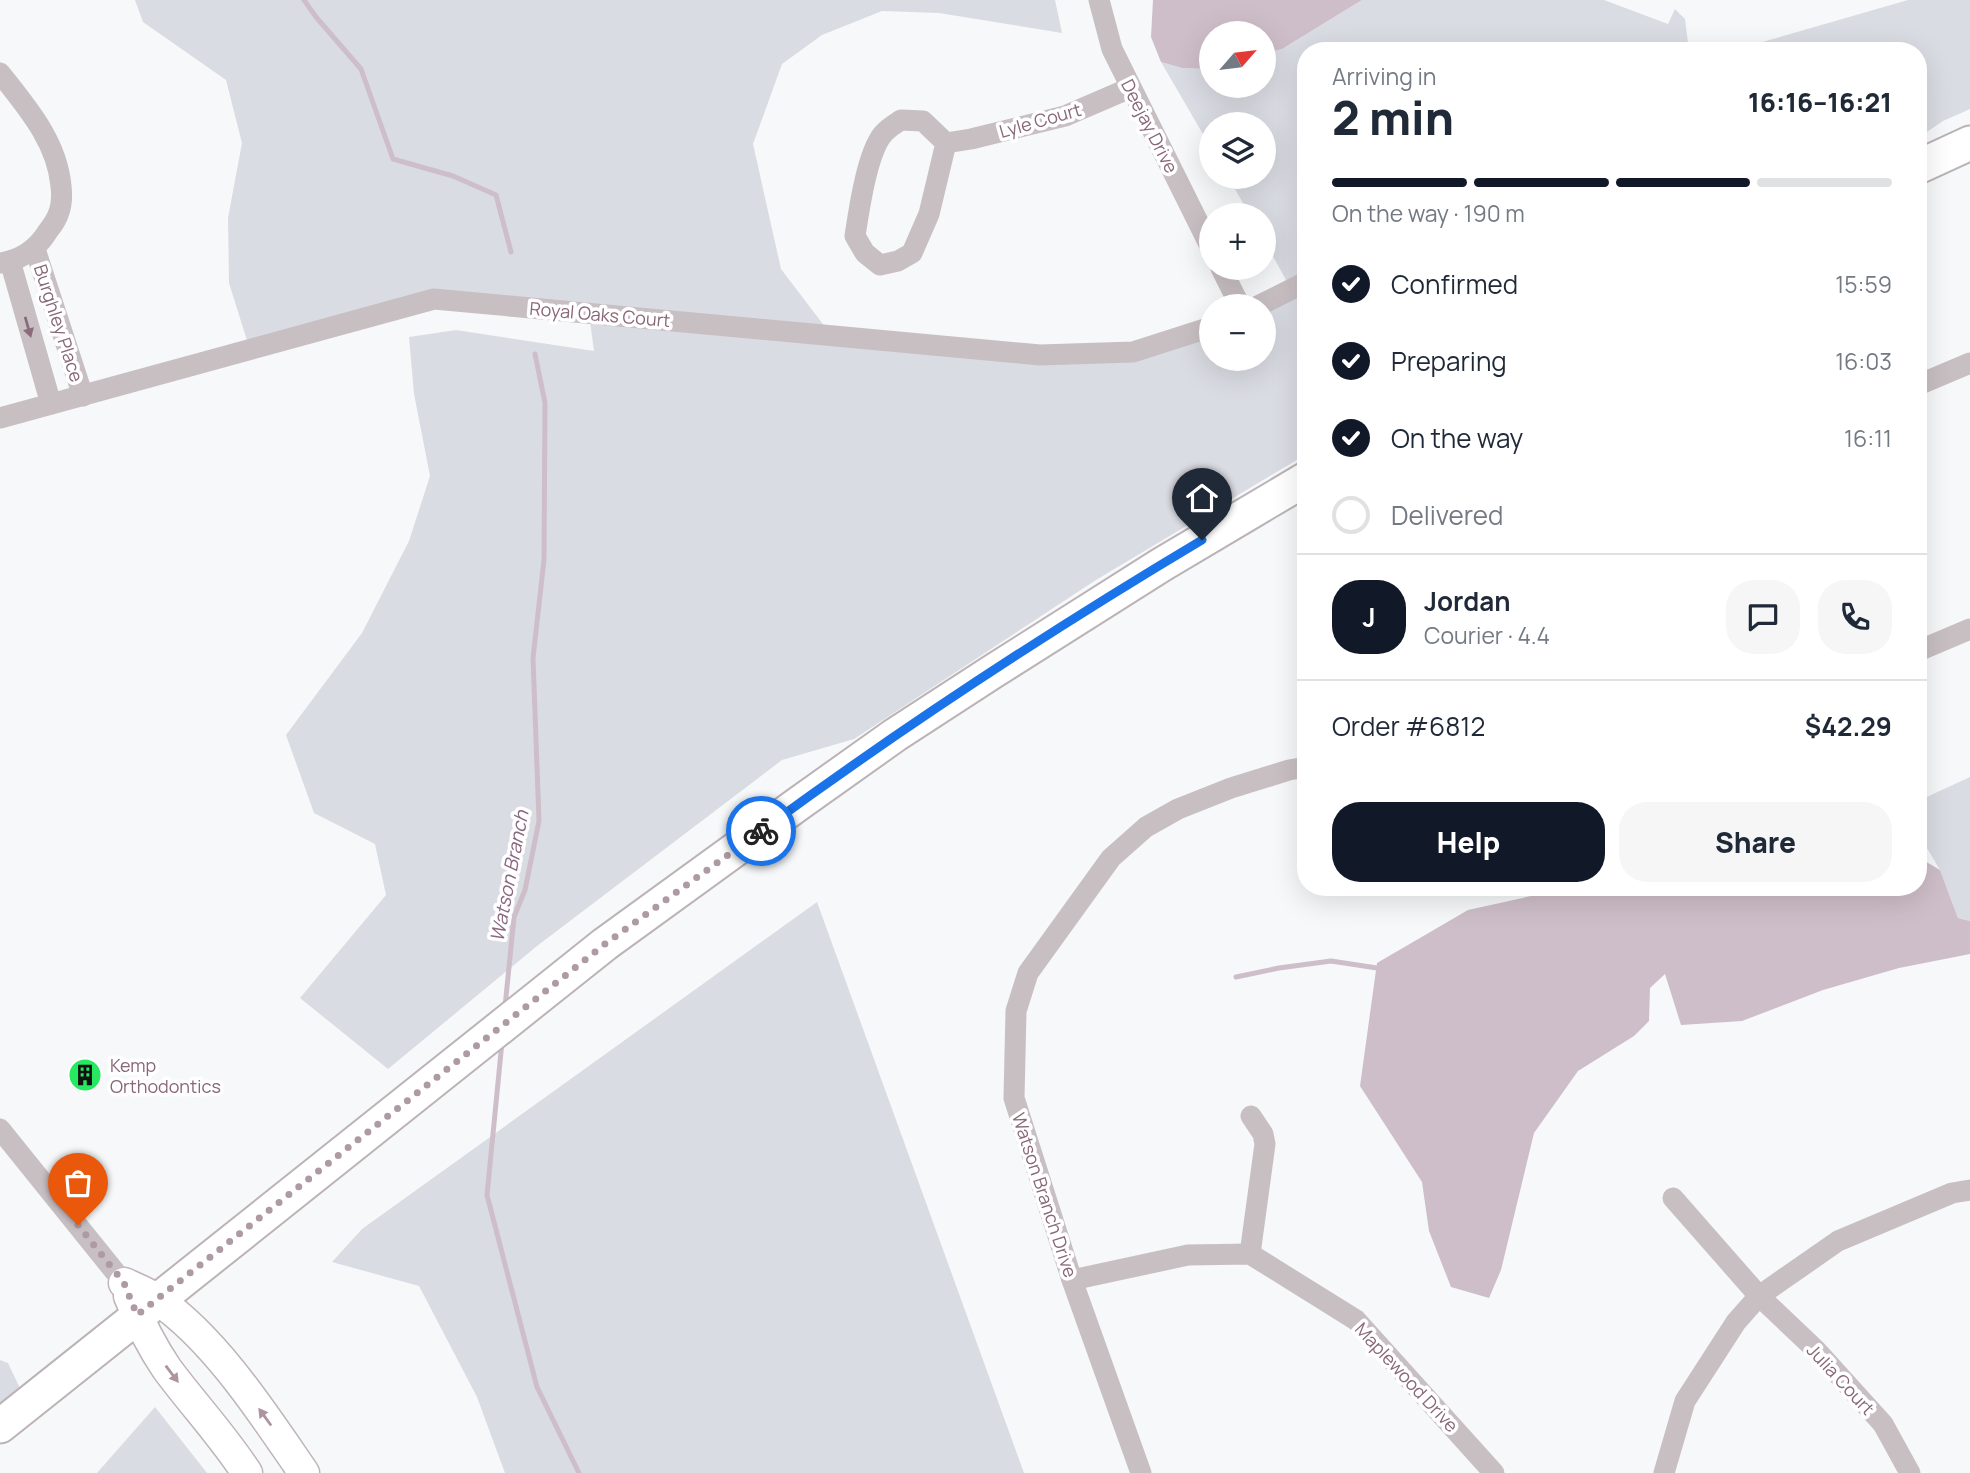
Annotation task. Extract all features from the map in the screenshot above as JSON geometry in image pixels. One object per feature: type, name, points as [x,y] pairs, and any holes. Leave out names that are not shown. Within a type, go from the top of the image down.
[{"type":"main road","points":[[1927,163],[1970,143]]},
{"type":"main road","points":[[0,1426],[605,944],[895,735],[1161,565],[1297,484]]},
{"type":"main road","points":[[124,1283],[147,1307],[204,1339],[264,1415],[304,1473]]},
{"type":"main road","points":[[147,1307],[167,1368],[230,1446],[247,1473]]},
{"type":"street","name":"Deejay Drive","points":[[1099,0],[1112,49],[1199,224]]},
{"type":"street","name":"Burghley Place","points":[[0,72],[26,106],[58,162],[62,198],[59,214],[35,249],[5,262],[51,404]]},
{"type":"street","name":"Lyle Court","points":[[946,143],[1065,116],[1130,88]]},
{"type":"street","points":[[901,120],[923,121],[946,143],[929,214],[912,253],[898,261],[880,265],[865,253],[855,236],[864,182],[881,136],[901,120]]},
{"type":"street","name":"Burghley Place","points":[[35,249],[83,396]]},
{"type":"street","points":[[1276,297],[1297,286]]},
{"type":"street","name":"Royal Oaks Court","points":[[0,418],[434,299],[1040,355],[1133,352],[1199,331]]},
{"type":"street","points":[[1927,381],[1970,363]]},
{"type":"street","points":[[1927,647],[1970,629]]},
{"type":"street","name":"Watson Branch Drive","points":[[1141,1473],[1072,1280],[1014,1098],[1016,1010],[1028,973],[1111,858],[1146,827],[1178,809],[1231,788],[1297,769]]},
{"type":"street","points":[[1072,1280],[1188,1255],[1250,1254],[1265,1144],[1263,1135],[1251,1116]]},
{"type":"street","points":[[0,1129],[124,1283]]},
{"type":"street","points":[[1664,1473],[1685,1401],[1730,1331],[1759,1296],[1839,1241],[1952,1193],[1970,1190]]},
{"type":"street","name":"Julia Court","points":[[1673,1198],[1759,1296],[1816,1350],[1883,1424],[1910,1473]]},
{"type":"street","name":"Maplewood Drive","points":[[1250,1254],[1356,1320],[1494,1473]]},
{"type":"shaded area","points":[[135,0],[1055,0],[1062,33],[939,13],[882,11],[822,35],[782,64],[753,144],[781,269],[832,336],[1133,352],[1199,333],[1199,371],[1276,371],[1276,298],[1291,289],[1276,262],[1276,203],[1243,203],[1235,189],[1276,189],[1276,112],[1199,112],[1199,127],[1161,62],[1182,68],[1199,69],[1199,98],[1276,98],[1276,51],[1362,0],[1604,0],[1668,24],[1675,9],[1685,19],[1688,42],[1297,42],[1297,460],[1096,580],[854,739],[782,760],[537,946],[388,1069],[300,998],[386,895],[375,844],[314,813],[286,735],[362,633],[409,541],[430,476],[414,394],[409,337],[456,330],[594,351],[589,314],[434,299],[250,350],[229,283],[228,218],[242,143],[226,80],[143,22]]},
{"type":"shaded area","points":[[1153,0],[1362,0],[1276,51],[1276,21],[1199,21],[1199,69],[1182,68],[1161,62],[1151,37]]},
{"type":"shaded area","points":[[1908,0],[1970,0],[1970,109],[1927,132],[1927,42],[1762,42]]},
{"type":"shaded area","points":[[1970,777],[1970,921],[1958,918],[1940,870],[1927,848],[1927,797]]},
{"type":"shaded area","points":[[1927,862],[1940,870],[1958,918],[1970,921],[1970,954],[1899,968],[1823,990],[1742,1021],[1681,1025],[1665,974],[1650,988],[1649,1021],[1634,1036],[1578,1071],[1534,1133],[1501,1270],[1489,1298],[1451,1287],[1429,1231],[1422,1182],[1360,1086],[1377,963],[1468,910],[1531,896],[1927,896]]},
{"type":"shaded area","points":[[817,902],[1024,1473],[505,1473],[477,1397],[419,1286],[332,1262],[362,1229]]},
{"type":"shaded area","points":[[0,1360],[8,1363],[27,1403],[0,1426]]},
{"type":"shaded area","points":[[155,1407],[207,1473],[97,1473]]},
{"type":"waterway","name":"Watson Branch","points":[[304,0],[361,69],[393,159],[453,176],[496,195],[511,252]]},
{"type":"waterway","name":"Watson Branch","points":[[505,1007],[514,917],[525,890],[539,821],[533,658],[544,560],[545,403],[535,354]]},
{"type":"waterway","points":[[1236,977],[1331,961],[1377,968]]},
{"type":"waterway","name":"Watson Branch","points":[[502,1042],[487,1195],[537,1387],[579,1473]]},
{"type":"way so far","points":[[78,1225],[124,1283],[137,1315],[605,944],[761,831]]},
{"type":"place","name":"Kemp Orthodontics","points":[[85,1075]]},
{"type":"route","points":[[761,831],[895,735],[1202,540]]}]
